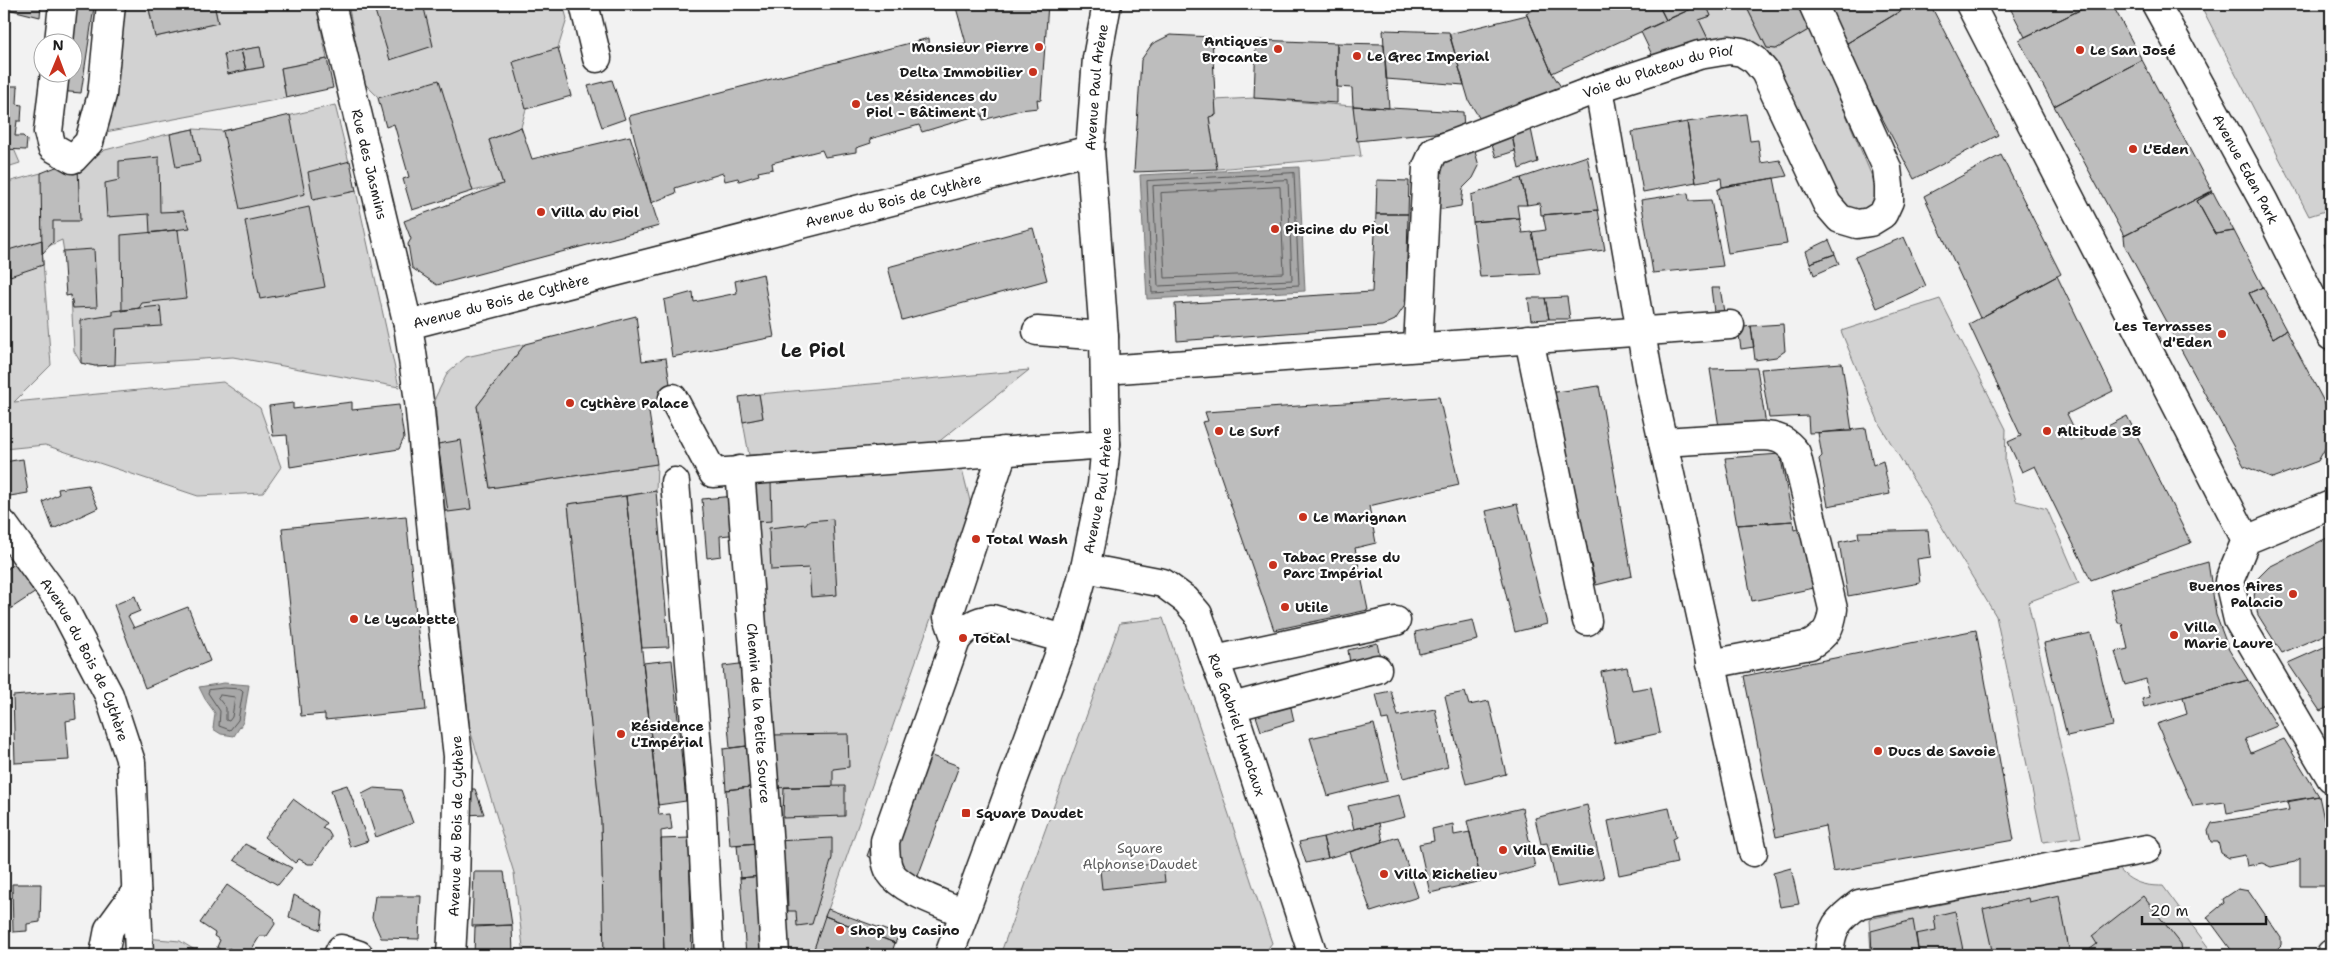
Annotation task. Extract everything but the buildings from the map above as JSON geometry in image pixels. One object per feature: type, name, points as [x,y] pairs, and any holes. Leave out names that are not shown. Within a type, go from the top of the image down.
[{"type":"street","points":[[60,32],[63,4]]},
{"type":"street","points":[[54,82],[48,132],[52,147],[73,159],[90,142],[102,95],[111,4]]},
{"type":"street","name":"Rue des Jasmins","points":[[332,4],[408,325]]},
{"type":"street","points":[[584,4],[597,58]]},
{"type":"street","name":"Avenue Paul Arène","points":[[949,955],[1064,639],[1085,568],[1102,485],[1106,444],[1104,336],[1090,150],[1097,58],[1107,4]]},
{"type":"street","name":"Voie du Plateau du Piol","points":[[1418,347],[1427,166],[1434,151],[1599,88],[1698,55],[1730,50],[1742,52],[1755,60],[1766,72],[1827,204],[1840,219],[1857,224],[1870,222],[1883,214],[1889,201],[1887,168],[1813,4]]},
{"type":"street","points":[[1970,4],[2246,540]]},
{"type":"street","name":"Avenue Eden Park","points":[[2156,4],[2264,202],[2331,336]]},
{"type":"street","points":[[1599,88],[1640,331],[1753,852]]},
{"type":"street","name":"Avenue du Bois de Cythère","points":[[451,955],[455,885],[458,756],[434,553],[419,402],[408,325],[1090,150]]},
{"type":"street","points":[[1105,370],[1730,325]]},
{"type":"street","points":[[1037,331],[1104,336]]},
{"type":"street","points":[[1529,339],[1587,621]]},
{"type":"street","points":[[674,398],[713,472],[1106,444]]},
{"type":"street","points":[[1663,442],[1761,436],[1774,436],[1787,442],[1796,453],[1833,609],[1832,624],[1823,637],[1810,645],[1711,664]]},
{"type":"street","points":[[956,640],[948,617],[1003,452]]},
{"type":"street","name":"Chemin de la Petite Source","points":[[740,470],[768,834],[775,955]]},
{"type":"street","points":[[676,482],[701,796],[709,955]]},
{"type":"street","points":[[2331,505],[2246,540],[2229,581],[2238,620],[2331,778]]},
{"type":"street","name":"Avenue du Bois de Cythère","points":[[4,525],[62,605],[109,695],[131,762],[140,955]]},
{"type":"street","name":"Rue Gabriel Hanotaux","points":[[1085,568],[1163,583],[1186,600],[1198,614],[1232,707],[1313,955]]},
{"type":"street","points":[[964,913],[904,886],[890,872],[886,857],[885,841],[956,640],[968,626],[981,620],[992,619],[1064,639]]},
{"type":"street","points":[[1214,660],[1396,621]]},
{"type":"street","points":[[1232,707],[1377,669]]},
{"type":"street","points":[[1829,955],[1830,936],[1839,918],[1859,904],[2147,849]]},
{"type":"street","points":[[104,955],[109,929],[136,892]]},
{"type":"street","points":[[338,955],[341,949],[359,955]]},
{"type":"green space","points":[[124,4],[148,4],[155,37],[218,23],[214,4],[316,4],[327,59],[281,68],[286,98],[100,133]],"holes":[[[260,47],[264,67],[228,74],[241,50]]]},
{"type":"green space","points":[[348,4],[563,4],[567,19],[558,48],[526,109],[521,127],[489,140],[503,184],[473,191],[364,83]]},
{"type":"green space","points":[[1705,4],[1745,4],[1767,48],[1776,49],[1810,29],[1879,193],[1871,216],[1847,214],[1774,75],[1712,47],[1699,20],[1711,16]]},
{"type":"green space","points":[[2206,4],[2331,4],[2331,209],[2309,216],[2201,6]]},
{"type":"green space","points":[[1254,98],[1353,106],[1361,156],[1217,169],[1209,117],[1216,115],[1215,100]]},
{"type":"green space","points":[[335,105],[399,387],[233,357],[95,366],[81,363],[74,351],[71,295],[62,240],[42,249],[51,365],[14,402],[223,382],[260,408],[281,467],[263,493],[198,496],[45,445],[4,449],[4,183],[78,166],[105,150],[164,135],[193,129],[223,131]]},
{"type":"green space","points":[[4,149],[14,149],[20,163],[4,168]]},
{"type":"green space","points":[[1940,299],[2006,429],[2005,462],[2016,501],[2047,509],[2079,583],[2028,602],[2081,837],[2043,842],[1996,616],[1880,425],[1841,331]]},
{"type":"green space","points":[[525,344],[477,406],[490,488],[657,464],[656,491],[568,504],[601,821],[604,955],[524,955],[514,873],[470,730],[438,444],[435,398],[448,372],[466,357]]},
{"type":"green space","points":[[1029,370],[932,447],[749,455],[743,422],[763,418],[759,394]]},
{"type":"green space","points":[[961,465],[971,505],[812,955],[784,955],[756,522],[771,481]]},
{"type":"green space","name":"Square Alphonse Daudet","points":[[1163,618],[1272,943],[1263,955],[1000,955],[1120,623]]},
{"type":"green space","points":[[2118,868],[2138,883],[2163,886],[2214,955],[1871,955],[1869,919]]},
{"type":"green space","points":[[145,938],[180,941],[203,955],[147,955]]},
{"type":"water","points":[[1299,167],[1305,291],[1147,299],[1140,175]]},
{"type":"water","points":[[224,683],[249,685],[243,722],[234,736],[221,734],[213,729],[215,713],[199,687]]},
{"type":"place","name":"Monsieur Pierre","points":[[1039,47]]},
{"type":"place","name":"Antiques Brocante","points":[[1278,49]]},
{"type":"place","name":"Le San José","points":[[2080,50]]},
{"type":"place","name":"Le Grec Imperial","points":[[1357,56]]},
{"type":"place","name":"Delta Immobilier","points":[[1033,72]]},
{"type":"place","name":"Les Résidences du Piol - Bâtiment 1","points":[[856,104]]},
{"type":"place","name":"L'Eden","points":[[2133,149]]},
{"type":"place","name":"Villa du Piol","points":[[541,212]]},
{"type":"place","name":"Piscine du Piol","points":[[1275,229]]},
{"type":"place","name":"Les Terrasses d'Eden","points":[[2222,334]]},
{"type":"place","name":"Cythère Palace","points":[[570,403]]},
{"type":"place","name":"Le Surf","points":[[1219,431]]},
{"type":"place","name":"Altitude 38","points":[[2047,431]]},
{"type":"place","name":"Le Marignan","points":[[1303,517]]},
{"type":"place","name":"Total Wash","points":[[976,539]]},
{"type":"place","name":"Tabac Presse du Parc Impérial","points":[[1273,565]]},
{"type":"place","name":"Buenos Aires Palacio","points":[[2293,594]]},
{"type":"place","name":"Utile","points":[[1285,607]]},
{"type":"place","name":"Le Lycabette","points":[[354,619]]},
{"type":"place","name":"Villa Marie Laure","points":[[2174,635]]},
{"type":"place","name":"Total","points":[[963,638]]},
{"type":"place","name":"Résidence L'Impérial","points":[[621,734]]},
{"type":"place","name":"Ducs de Savoie","points":[[1878,751]]},
{"type":"place","name":"Square Daudet","points":[[966,813]]},
{"type":"place","name":"Villa Emilie","points":[[1503,850]]},
{"type":"place","name":"Villa Richelieu","points":[[1384,874]]},
{"type":"place","name":"Shop by Casino","points":[[840,930]]},
{"type":"district","name":"Le Piol","points":[[813,350]]}]
